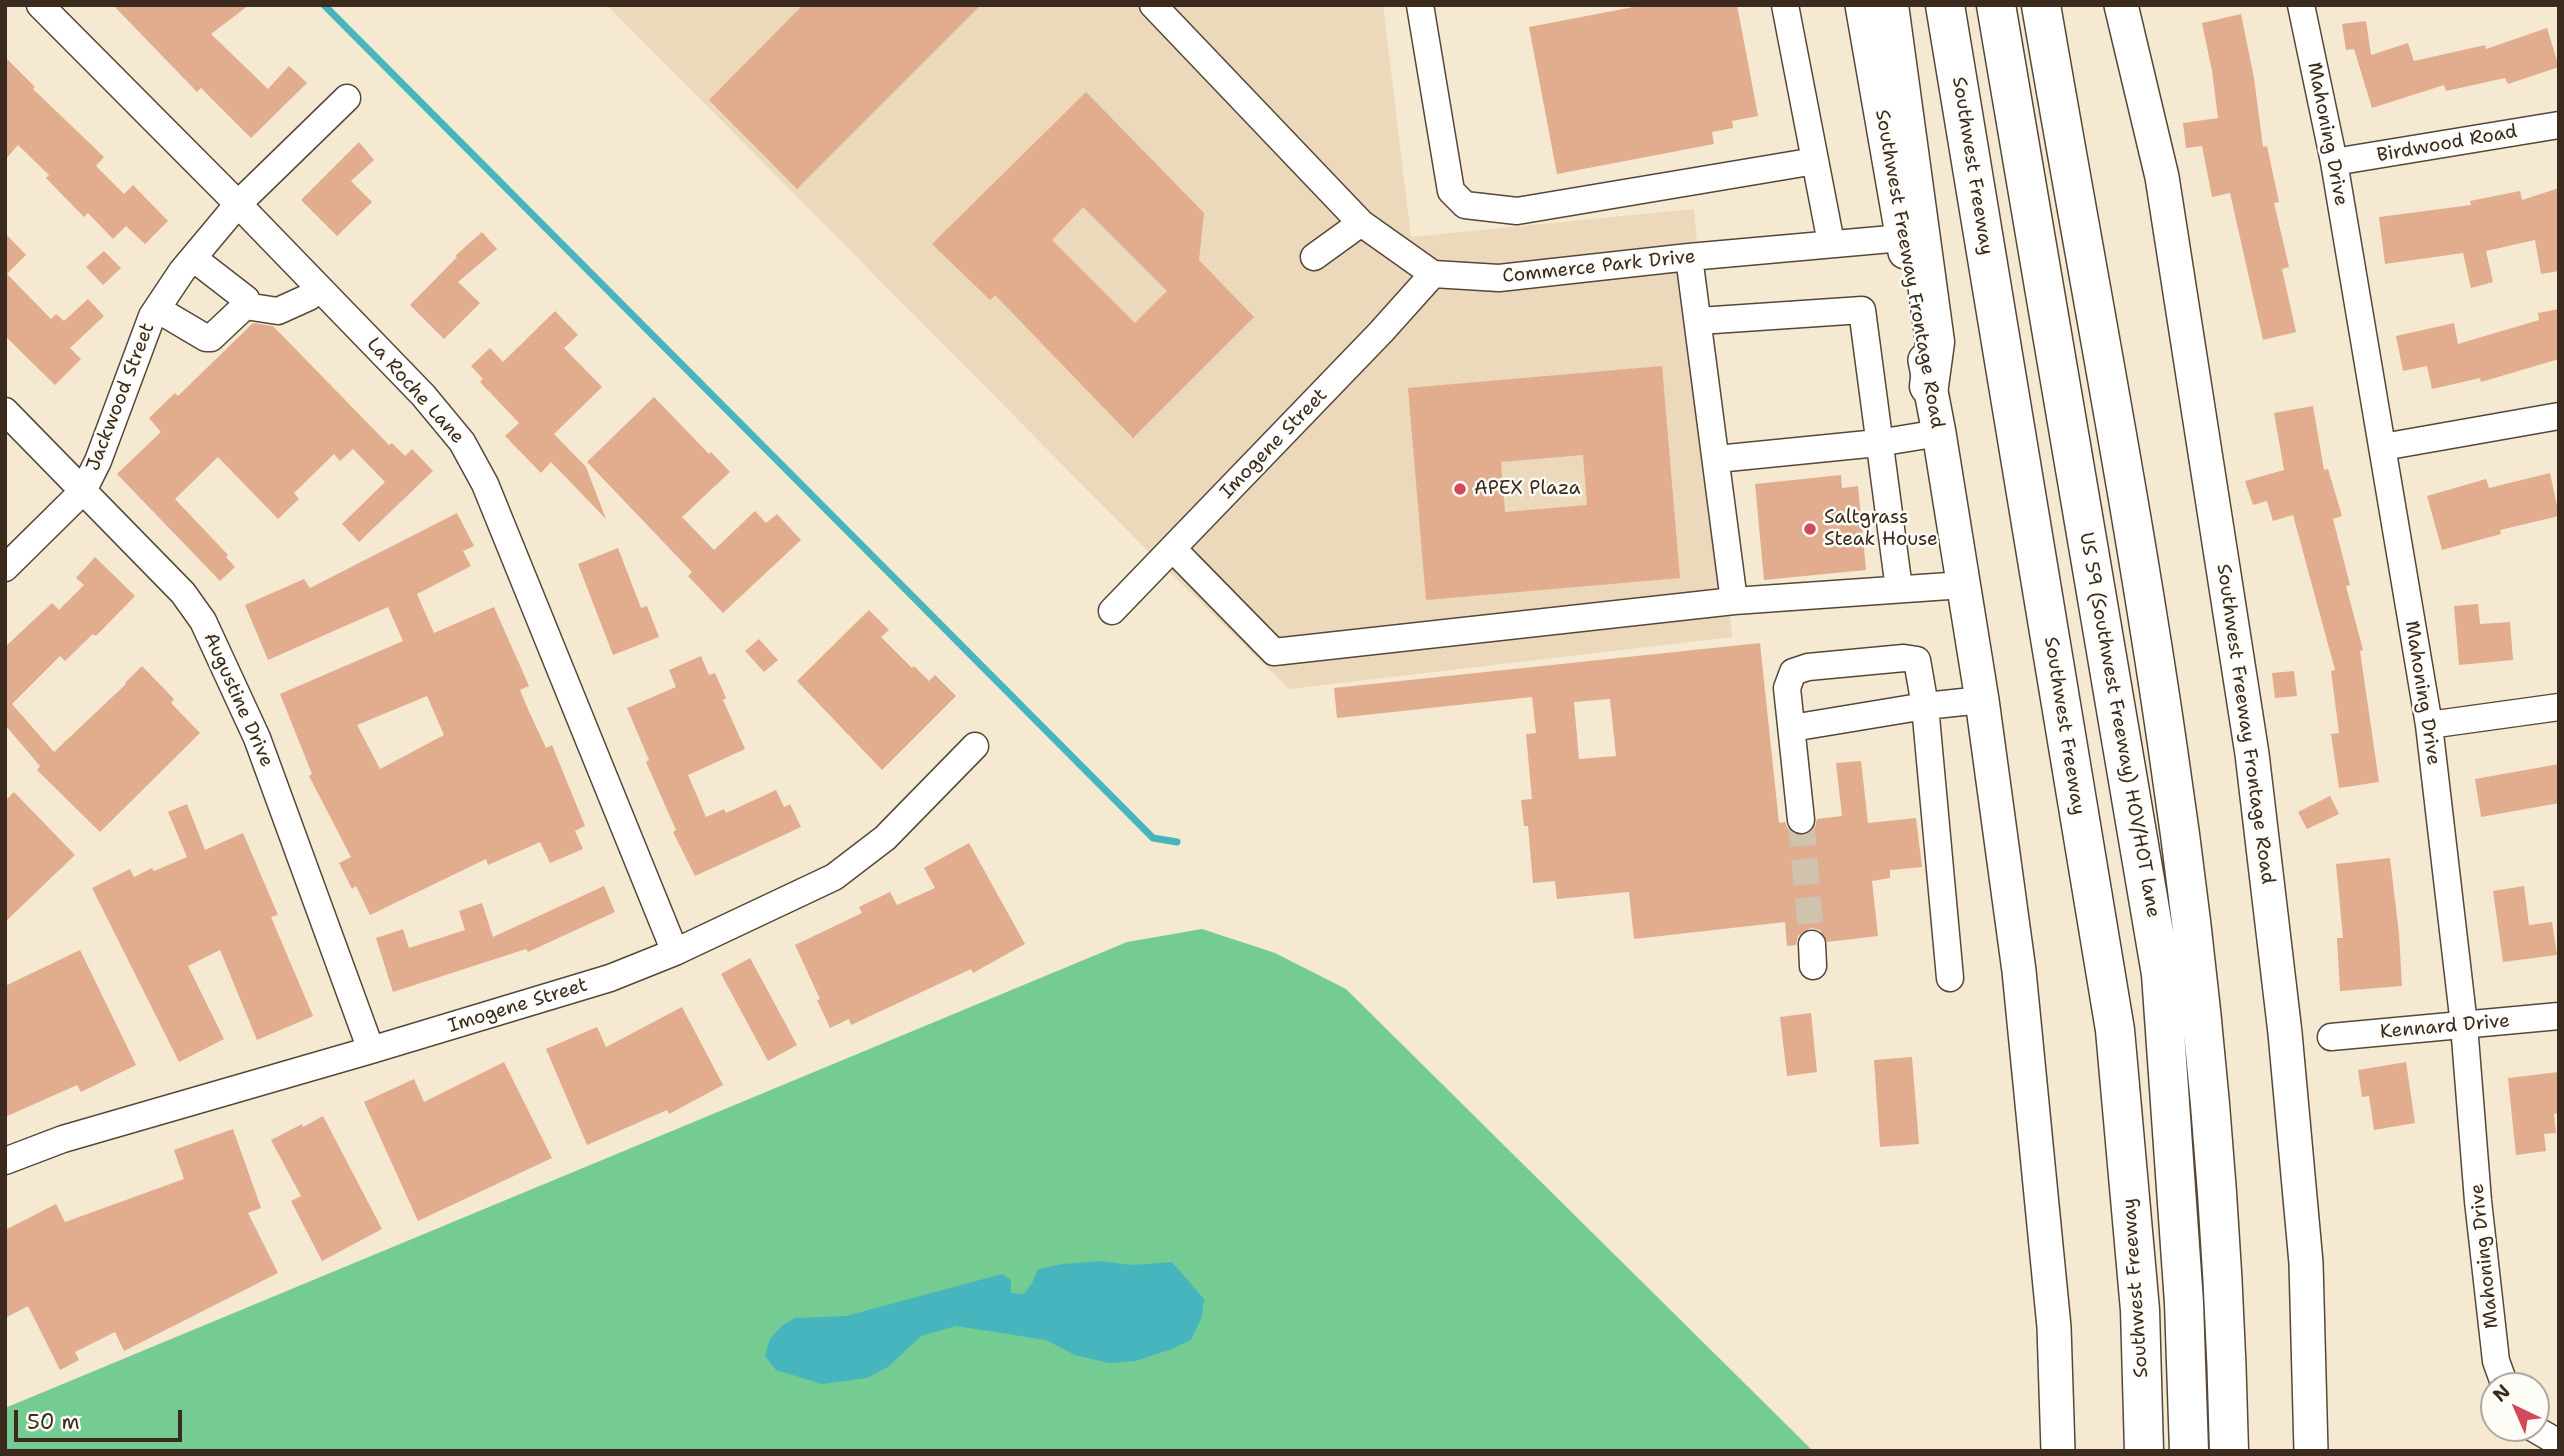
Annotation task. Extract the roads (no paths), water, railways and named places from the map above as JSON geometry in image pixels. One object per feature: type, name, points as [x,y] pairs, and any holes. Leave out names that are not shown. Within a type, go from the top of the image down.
[{"type":"highway","points":[[1889,5],[1935,342],[1929,386]]},
{"type":"highway","name":"Southwest Freeway","points":[[1945,5],[2115,1030],[2140,1310],[2144,1451]]},
{"type":"highway","name":"US 59 (Southwest Freeway) HOV/HOT lane","points":[[1996,5],[2161,974],[2184,1303],[2189,1451]]},
{"type":"highway","points":[[2041,5],[2154,662],[2189,905],[2219,1217],[2229,1451]]},
{"type":"main road","name":"Southwest Freeway Frontage Road","points":[[1862,5],[1939,433],[1982,700],[2019,971],[2054,1327],[2058,1451]]},
{"type":"main road","name":"Southwest Freeway Frontage Road","points":[[2121,5],[2162,177],[2252,754],[2285,1033],[2306,1263],[2311,1451]]},
{"type":"street","name":"La Roche Lane","points":[[40,5],[423,395],[462,442],[485,484],[675,952]]},
{"type":"street","points":[[1153,5],[1361,223],[1433,274]]},
{"type":"street","points":[[1420,5],[1451,191],[1465,205],[1517,211],[1815,161]]},
{"type":"street","points":[[1786,5],[1831,243]]},
{"type":"street","name":"Mahoning Drive","points":[[2301,5],[2334,162],[2429,726],[2464,1026],[2481,1228],[2496,1361],[2500,1372]]},
{"type":"street","name":"Jackwood Street","points":[[5,568],[83,491],[99,461],[152,316],[193,258],[238,204],[347,98]]},
{"type":"street","name":"Birdwood Road","points":[[2334,162],[2559,125]]},
{"type":"street","points":[[1314,257],[1361,223]]},
{"type":"street","name":"Commerce Park Drive","points":[[1433,274],[1499,278],[1689,257],[1902,238]]},
{"type":"street","points":[[1689,257],[1734,601]]},
{"type":"street","points":[[157,309],[206,338],[212,338],[245,306],[246,299],[193,258]]},
{"type":"street","name":"Imogene Street","points":[[1112,611],[1381,332],[1433,274]]},
{"type":"street","points":[[245,306],[278,311],[309,297],[318,287]]},
{"type":"street","points":[[1699,321],[1862,310],[1899,589]]},
{"type":"street","name":"Augustine Drive","points":[[5,411],[183,593],[203,621],[257,738],[371,1050]]},
{"type":"street","points":[[2383,447],[2559,416]]},
{"type":"street","points":[[1717,459],[1878,443],[1939,433]]},
{"type":"street","points":[[1173,549],[1274,652],[1734,601],[1963,585]]},
{"type":"street","points":[[1801,820],[1787,688],[1793,672],[1808,667],[1904,658],[1917,660],[1924,697],[1950,978]]},
{"type":"street","points":[[1792,729],[1924,697],[1982,700]]},
{"type":"street","points":[[2429,726],[2559,707]]},
{"type":"street","name":"Imogene Street","points":[[5,1161],[63,1139],[610,978],[675,952],[834,877],[885,838],[975,746]]},
{"type":"street","name":"Kennard Drive","points":[[2332,1037],[2559,1016]]},
{"type":"water","points":[[1101,1261],[1133,1265],[1172,1262],[1204,1299],[1202,1316],[1191,1340],[1135,1361],[1109,1363],[1075,1355],[1046,1340],[956,1326],[921,1336],[888,1367],[867,1378],[822,1384],[776,1370],[765,1356],[770,1339],[783,1325],[795,1318],[846,1316],[1002,1274],[1011,1280],[1011,1293],[1024,1294],[1038,1269]]},
{"type":"waterway","points":[[324,5],[1153,838],[1177,842]]},
{"type":"tunnel","points":[[1801,820],[1812,944]]},
{"type":"place","name":"APEX Plaza","points":[[1460,489]]},
{"type":"place","name":"Saltgrass Steak House","points":[[1810,529]]}]
